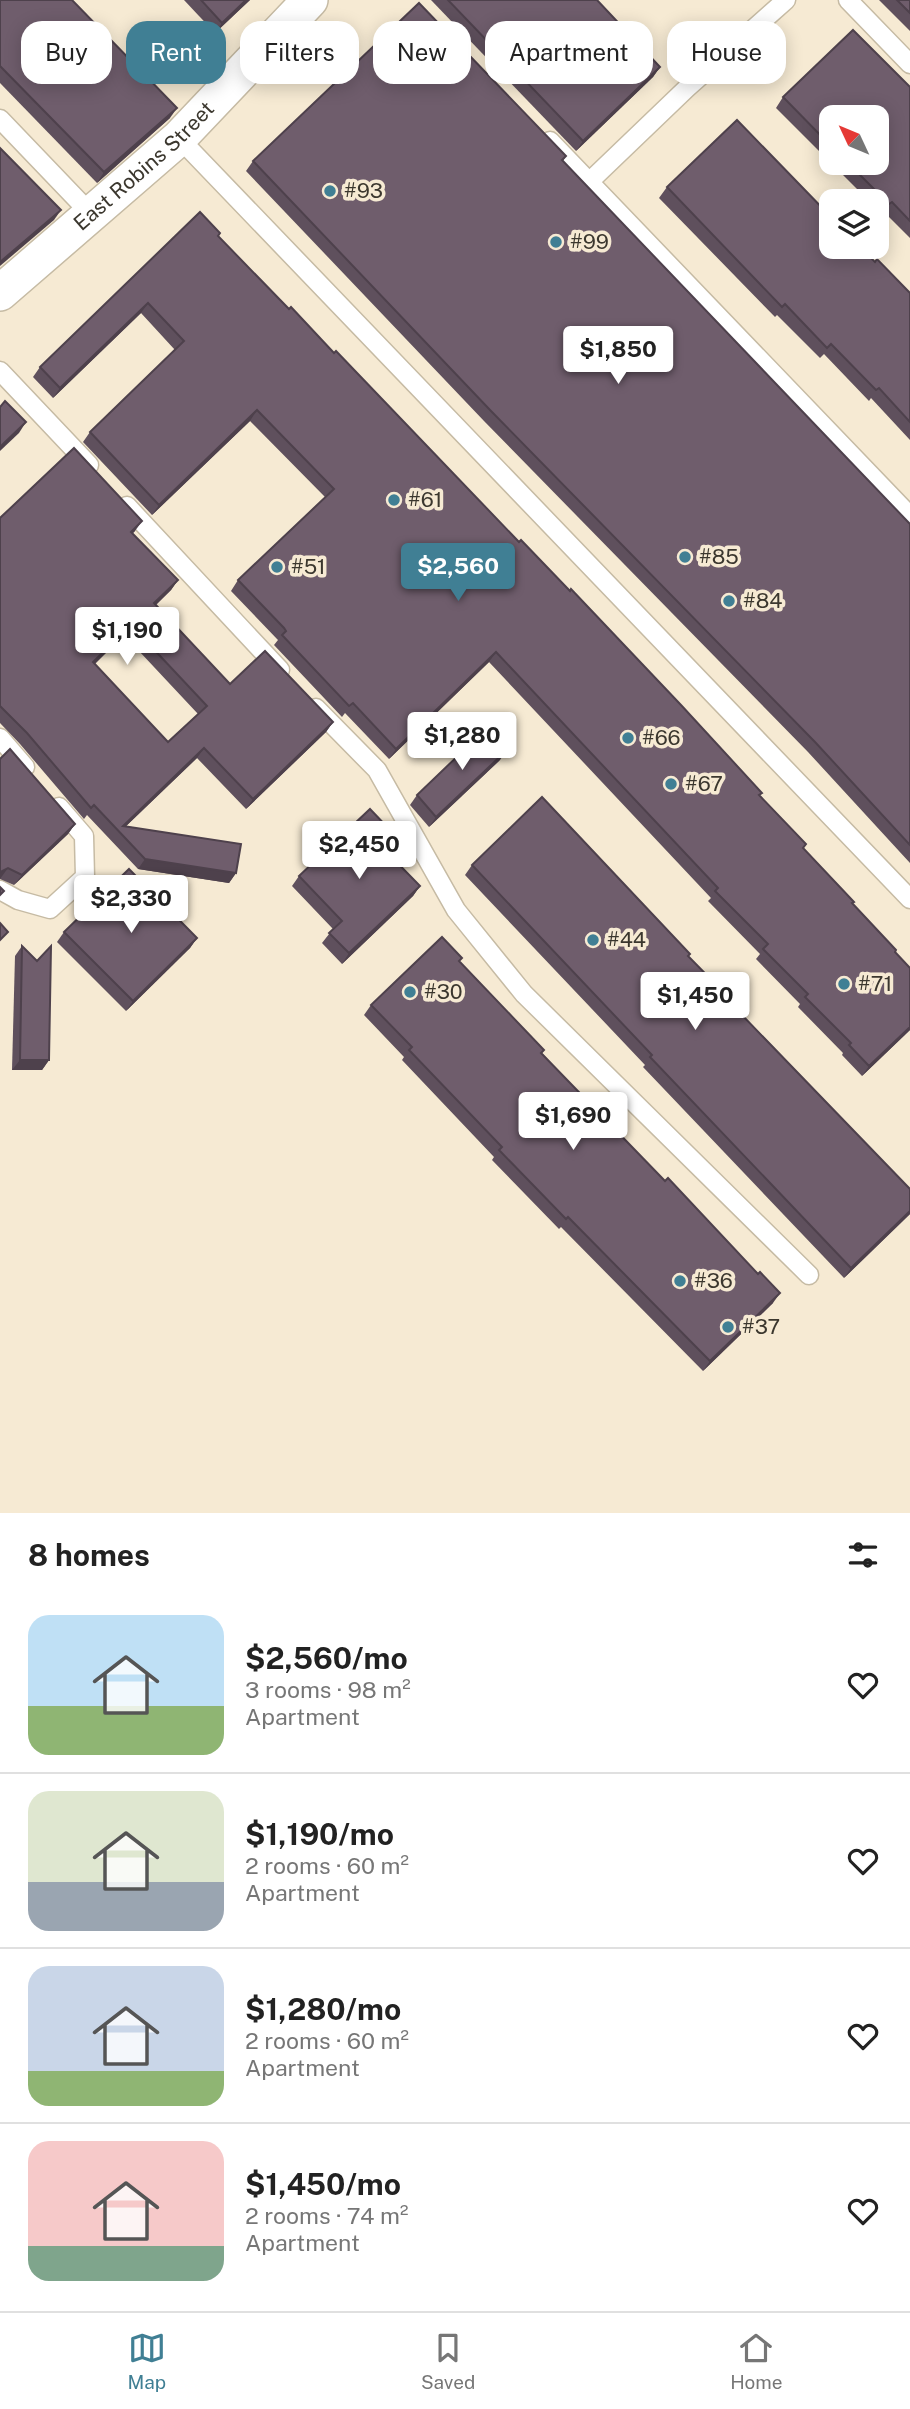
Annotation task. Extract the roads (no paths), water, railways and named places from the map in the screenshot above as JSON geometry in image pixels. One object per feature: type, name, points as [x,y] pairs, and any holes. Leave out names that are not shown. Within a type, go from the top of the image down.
[{"type":"street","name":"East Robins Street","points":[[0,293],[179,138],[310,0]]},
{"type":"lane","points":[[589,182],[687,88],[786,0]]},
{"type":"lane","points":[[848,0],[910,64]]},
{"type":"lane","points":[[0,119],[91,215]]},
{"type":"lane","points":[[534,125],[910,516]]},
{"type":"lane","points":[[179,138],[910,899]]},
{"type":"lane","points":[[0,371],[377,770],[456,910],[524,994],[809,1275]]},
{"type":"lane","points":[[0,738],[34,777]]},
{"type":"lane","points":[[0,890],[18,900],[50,909],[85,877],[84,836],[51,797]]},
{"type":"place","name":"#93","points":[[330,191]]},
{"type":"place","name":"#99","points":[[556,242]]},
{"type":"place","name":"#61","points":[[394,500]]},
{"type":"place","name":"#85","points":[[685,557]]},
{"type":"place","name":"#51","points":[[277,567]]},
{"type":"place","name":"#84","points":[[729,601]]},
{"type":"place","name":"#66","points":[[628,738]]},
{"type":"place","name":"#67","points":[[671,784]]},
{"type":"place","name":"#44","points":[[593,940]]},
{"type":"place","name":"#71","points":[[844,984]]},
{"type":"place","name":"#30","points":[[410,992]]},
{"type":"place","name":"#36","points":[[680,1281]]},
{"type":"place","name":"#37","points":[[728,1327]]}]
